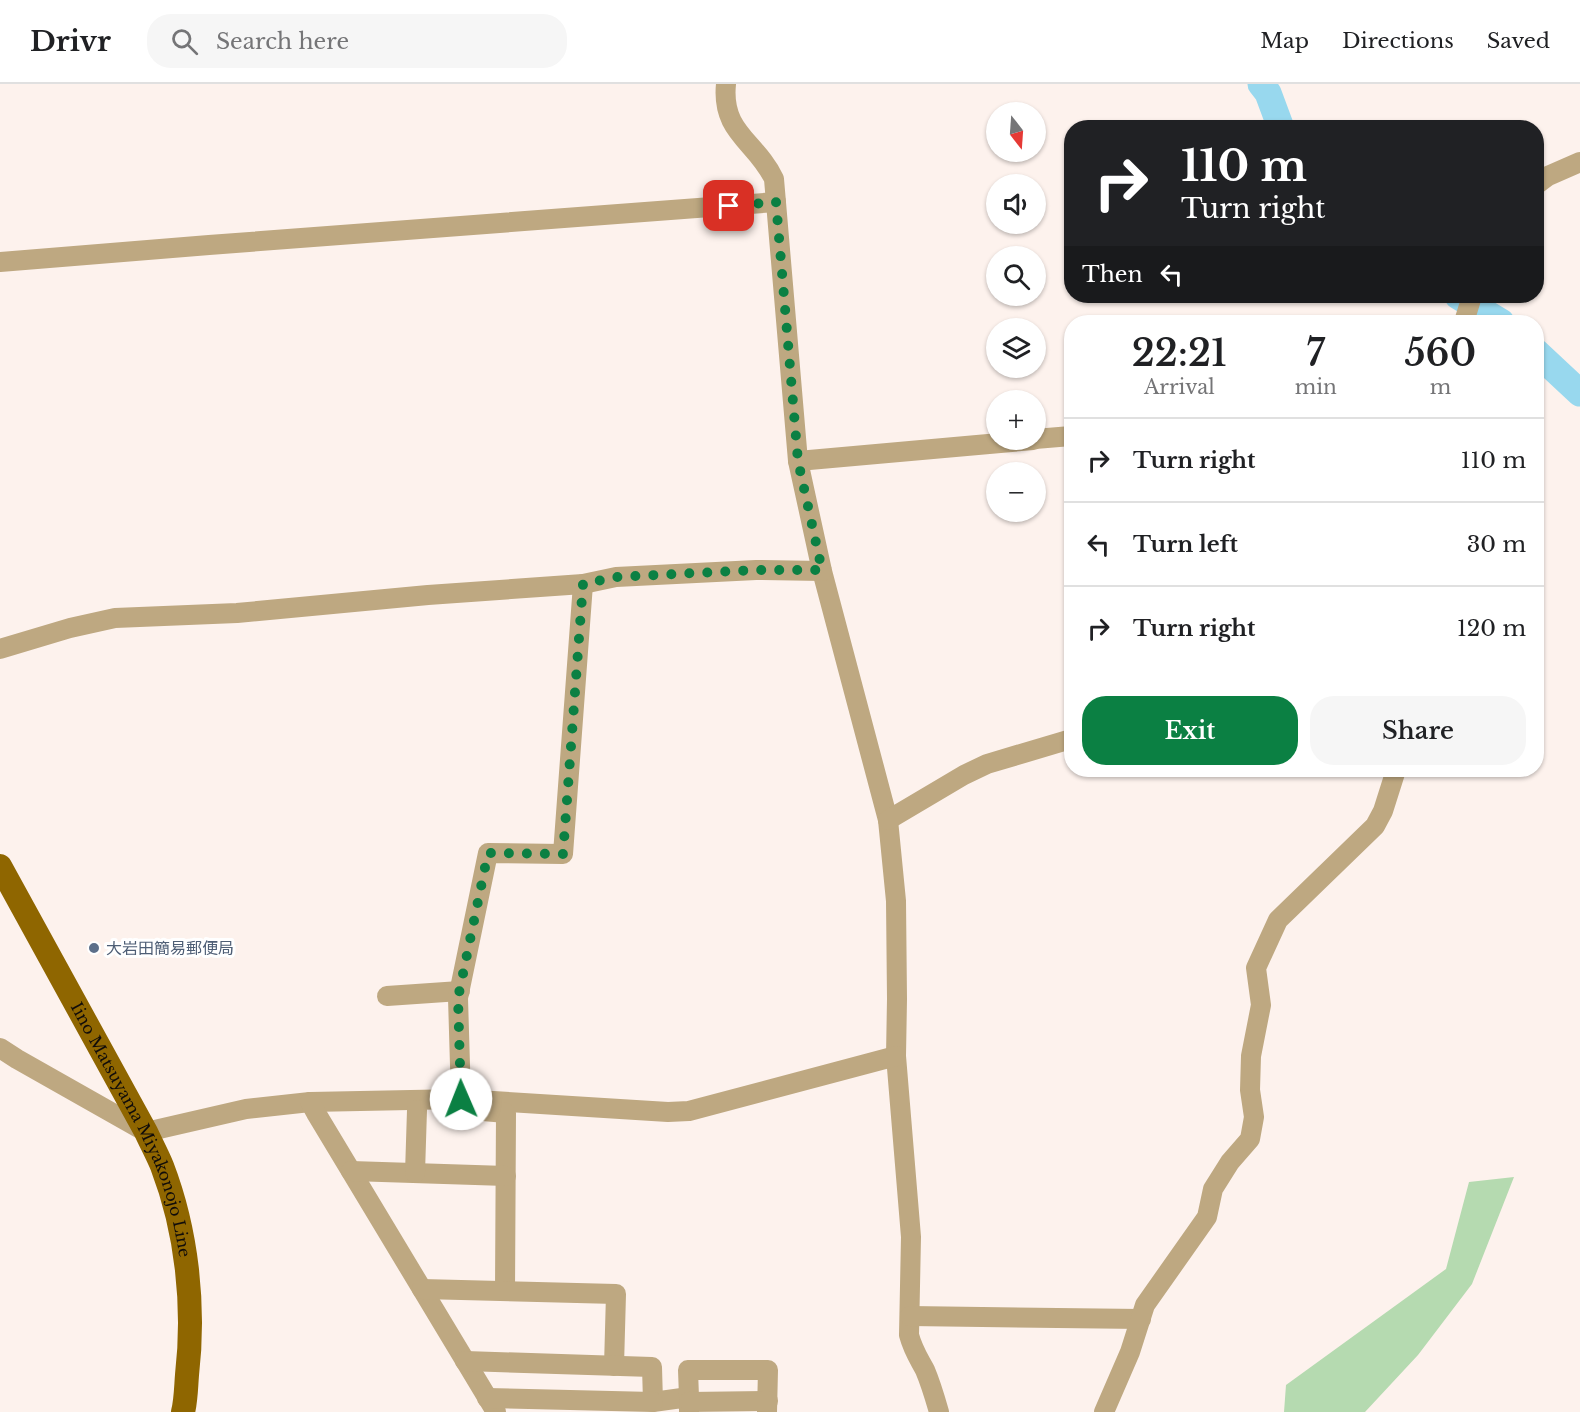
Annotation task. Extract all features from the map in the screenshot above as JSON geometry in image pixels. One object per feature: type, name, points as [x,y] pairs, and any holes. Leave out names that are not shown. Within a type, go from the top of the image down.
[{"type":"main road","name":"Iino Matsuyama Miyakonojo Line","points":[[0,866],[162,1165],[176,1209],[187,1267],[190,1349],[183,1412]]},
{"type":"street","points":[[726,84],[729,117],[736,130],[769,168],[774,179],[798,461],[822,570],[888,820],[896,900],[896,1056],[911,1237],[909,1335],[913,1350],[931,1385],[939,1412]]},
{"type":"street","points":[[1544,179],[1580,162]]},
{"type":"street","points":[[0,262],[776,202]]},
{"type":"street","points":[[1046,438],[1064,437]]},
{"type":"street","points":[[798,461],[986,443]]},
{"type":"street","points":[[0,649],[70,628],[115,618],[237,613],[428,595],[583,584],[616,577],[756,570],[822,570]]},
{"type":"street","points":[[461,1099],[458,998],[488,853],[563,854],[583,584]]},
{"type":"street","points":[[888,820],[987,764],[1064,741]]},
{"type":"street","points":[[1104,1412],[1130,1352],[1145,1305],[1207,1217],[1213,1189],[1230,1162],[1250,1139],[1254,1117],[1250,1090],[1251,1056],[1261,1005],[1256,968],[1278,920],[1375,826],[1383,811],[1394,777]]},
{"type":"street","points":[[387,996],[460,991]]},
{"type":"street","points":[[0,1048],[146,1132],[246,1109],[310,1102],[461,1099],[668,1112],[689,1111],[896,1056]]},
{"type":"street","points":[[310,1102],[491,1405],[653,1402],[689,1404],[768,1406],[768,1370],[688,1370],[689,1404]]},
{"type":"street","points":[[339,1112],[442,1109],[506,1113],[505,1291]]},
{"type":"street","points":[[415,1173],[417,1110]]},
{"type":"street","points":[[351,1171],[506,1176]]},
{"type":"street","points":[[422,1289],[616,1294],[614,1366]]},
{"type":"street","points":[[910,1316],[1141,1319]]},
{"type":"street","points":[[465,1361],[652,1367],[653,1402]]},
{"type":"street","points":[[605,1412],[653,1402]]},
{"type":"green space","points":[[1514,1177],[1472,1284],[1418,1355],[1365,1412],[1284,1412],[1286,1385],[1446,1269],[1469,1182]]},
{"type":"waterway","points":[[1261,84],[1268,93],[1278,120]]},
{"type":"waterway","points":[[1470,303],[1489,315]]},
{"type":"waterway","points":[[1544,359],[1580,393]]},
{"type":"place","name":"大岩田簡易郵便局","points":[[94,948]]},
{"type":"route","points":[[461,1099],[458,998],[488,853],[563,854],[583,584],[616,577],[756,570],[822,570],[798,461],[776,202],[729,206]]}]
